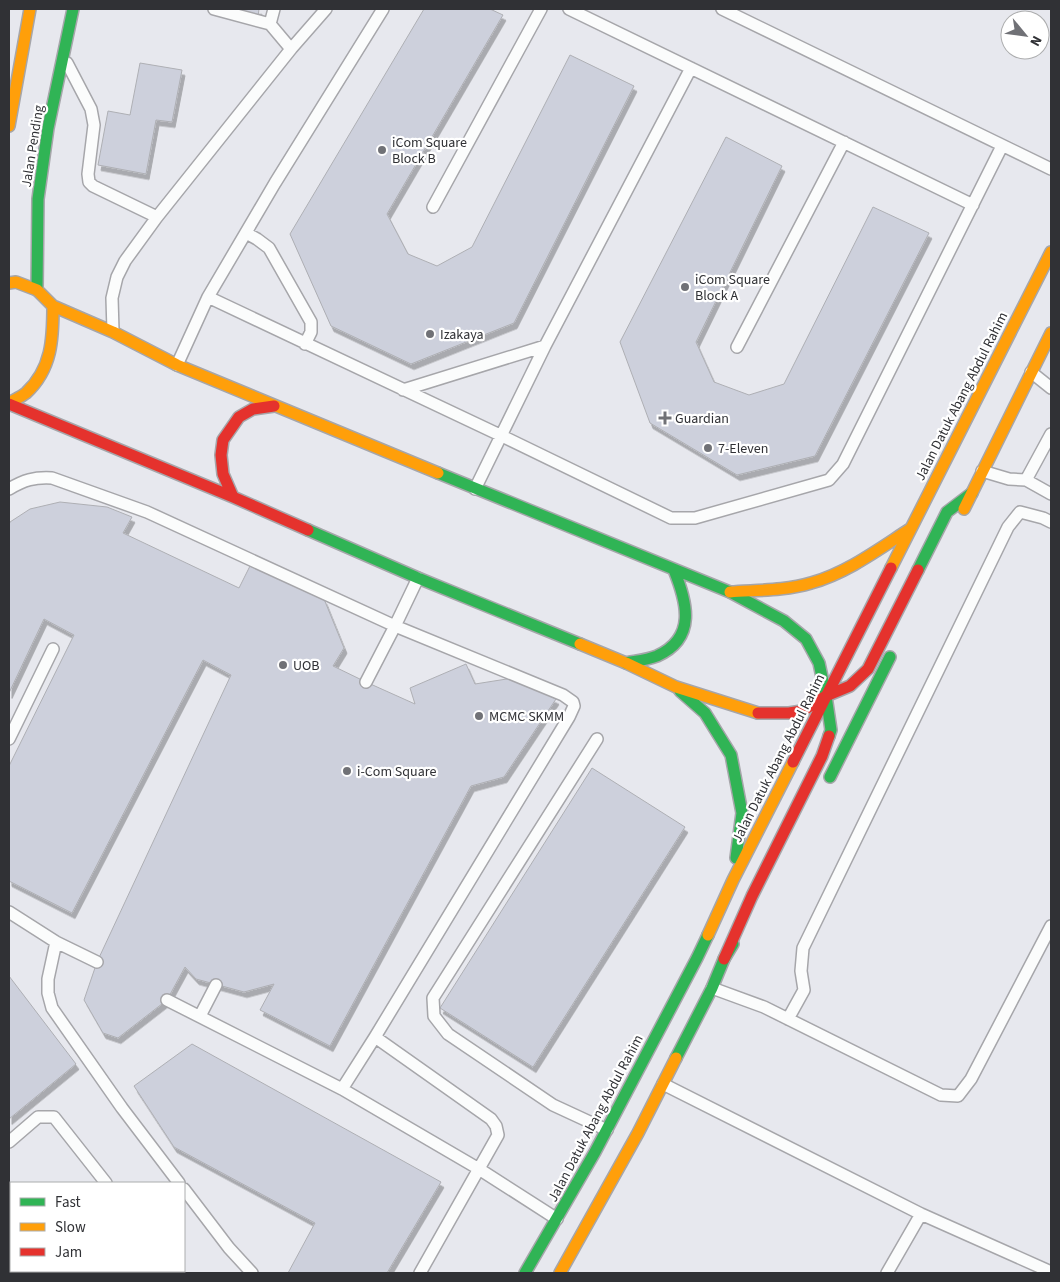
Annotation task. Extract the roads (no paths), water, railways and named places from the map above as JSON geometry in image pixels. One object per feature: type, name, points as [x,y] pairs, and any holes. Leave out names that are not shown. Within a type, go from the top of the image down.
[{"type":"street","name":"Jalan Pending","points":[[9,122],[30,9]]},
{"type":"street","name":"Jalan Pending","points":[[38,290],[38,199],[48,128],[73,9]]},
{"type":"street","name":"Jalan Datuk Abang Abdul Rahim","points":[[525,1273],[607,1130],[697,958],[733,880],[1051,252]]},
{"type":"street","points":[[9,282],[16,282],[38,290],[53,306],[113,332],[177,365],[475,489],[730,592],[784,621],[806,640],[819,663],[831,730],[822,756],[752,896],[712,988],[663,1084],[560,1273]]},
{"type":"street","points":[[9,403],[25,394],[39,378],[50,354],[54,334],[53,306]]},
{"type":"street","points":[[959,519],[1051,333]]},
{"type":"street","points":[[9,403],[233,496],[418,578],[626,663],[676,687],[758,713],[802,711],[826,696],[850,686],[868,669],[947,512],[972,493]]},
{"type":"street","points":[[233,496],[223,474],[221,455],[223,440],[239,418],[253,409],[274,406]]},
{"type":"street","points":[[730,592],[780,589],[811,583],[849,567],[910,528]]},
{"type":"street","points":[[626,663],[654,657],[670,648],[678,639],[684,627],[686,613],[684,597],[674,570]]},
{"type":"street","points":[[824,789],[894,650]]},
{"type":"street","points":[[676,687],[705,713],[731,755],[742,813],[733,880]]},
{"type":"street","points":[[724,959],[784,857]]},
{"type":"lane","points":[[214,9],[270,24],[291,49]]},
{"type":"lane","points":[[270,24],[274,9]]},
{"type":"lane","points":[[113,332],[112,298],[117,276],[125,261],[157,217],[291,49],[326,9]]},
{"type":"lane","points":[[177,365],[208,298],[275,183],[383,9]]},
{"type":"lane","points":[[433,207],[541,9]]},
{"type":"lane","points":[[569,9],[972,205]]},
{"type":"lane","points":[[722,9],[1051,169]]},
{"type":"lane","points":[[64,57],[91,109],[94,125],[88,174],[89,182],[93,186],[157,217]]},
{"type":"lane","points":[[475,489],[545,346],[691,68]]},
{"type":"lane","points":[[737,347],[844,142]]},
{"type":"lane","points":[[208,298],[502,436],[671,518],[694,518],[829,480],[842,464],[1002,146]]},
{"type":"lane","points":[[246,233],[269,248],[310,322],[311,332],[305,344]]},
{"type":"lane","points":[[403,390],[545,346]]},
{"type":"lane","points":[[1031,372],[1051,388]]},
{"type":"lane","points":[[1026,480],[1051,434]]},
{"type":"lane","points":[[982,470],[1009,479],[1026,480],[1051,494]]},
{"type":"lane","points":[[9,490],[22,481],[52,478],[147,512],[395,626],[563,695],[573,702],[574,706],[376,1037],[342,1089]]},
{"type":"lane","points":[[788,1019],[804,990],[801,971],[803,948],[1008,527],[1020,512],[1051,522]]},
{"type":"lane","points":[[366,682],[418,578]]},
{"type":"lane","points":[[9,740],[53,649]]},
{"type":"lane","points":[[597,739],[433,998],[434,1016],[448,1034],[552,1105],[607,1130]]},
{"type":"lane","points":[[9,912],[56,942],[97,962]]},
{"type":"lane","points":[[712,988],[764,1007],[941,1095],[958,1096],[970,1079],[1051,926]]},
{"type":"lane","points":[[56,942],[48,979],[48,993],[52,1008],[122,1108],[178,1182]]},
{"type":"lane","points":[[200,1016],[216,985]]},
{"type":"lane","points":[[167,1000],[342,1089],[479,1169],[557,1219]]},
{"type":"lane","points":[[376,1037],[490,1119],[496,1126],[498,1135],[420,1273]]},
{"type":"lane","points":[[663,1084],[921,1214],[1051,1272]]},
{"type":"lane","points":[[9,1142],[38,1117],[54,1116],[105,1182]]},
{"type":"lane","points":[[185,1190],[229,1248],[252,1273]]},
{"type":"lane","points":[[887,1273],[921,1214]]},
{"type":"place","name":"iCom Square Block B","points":[[382,150]]},
{"type":"place","name":"iCom Square Block A","points":[[685,287]]},
{"type":"place","name":"Izakaya","points":[[430,334]]},
{"type":"place","name":"Guardian","points":[[665,418]]},
{"type":"place","name":"7-Eleven","points":[[708,448]]},
{"type":"place","name":"UOB","points":[[283,665]]},
{"type":"place","name":"MCMC SKMM","points":[[479,716]]},
{"type":"place","name":"i-Com Square","points":[[347,771]]}]
